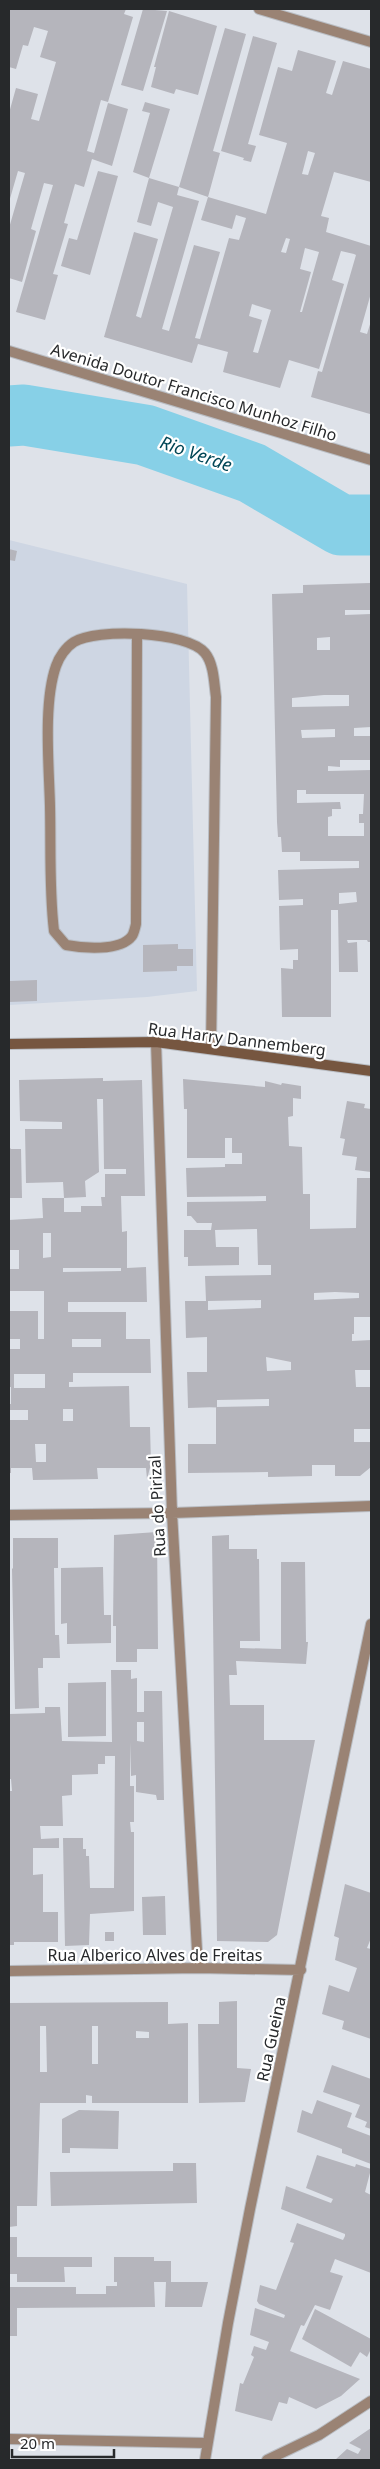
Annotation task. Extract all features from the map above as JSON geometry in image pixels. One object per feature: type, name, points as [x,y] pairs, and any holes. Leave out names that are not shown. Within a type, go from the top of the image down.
[{"type":"main road","name":"Rua Harry Dannemberg","points":[[9,1044],[156,1042],[371,1071]]},
{"type":"street","points":[[259,9],[371,42]]},
{"type":"street","name":"Avenida Doutor Francisco Munhoz Filho","points":[[9,351],[371,460]]},
{"type":"street","points":[[137,634],[136,924],[132,936],[122,944],[106,947],[66,945],[54,931],[52,918],[49,735],[51,690],[56,666],[65,650],[75,641],[104,635],[137,634],[179,639],[197,646],[206,654],[213,674],[216,696],[211,1049]]},
{"type":"street","name":"Rua do Pirizal","points":[[156,1042],[172,1513],[198,1968]]},
{"type":"street","points":[[9,1516],[172,1513],[371,1506]]},
{"type":"street","name":"Rua Gueina","points":[[205,2460],[206,2443],[250,2209],[301,1970],[371,1624]]},
{"type":"street","name":"Rua Alberico Alves de Freitas","points":[[9,1971],[198,1968],[301,1970]]},
{"type":"street","points":[[267,2460],[318,2435],[371,2401]]},
{"type":"street","points":[[9,2439],[206,2443]]},
{"type":"shaded area","points":[[9,540],[187,584],[197,991],[147,997],[9,1005]]},
{"type":"building","points":[[9,9],[126,9],[124,14],[133,17],[108,102],[101,100],[87,151],[94,153],[108,103],[128,109],[112,166],[92,159],[84,187],[75,184],[64,223],[68,224],[53,274],[58,275],[45,320],[16,312],[53,185],[44,183],[31,229],[36,231],[22,282],[9,278],[9,228],[25,173],[18,171],[9,202],[9,113],[16,88],[38,94],[31,119],[39,121],[56,62],[40,57],[48,31],[34,27],[28,46],[23,45],[16,69],[9,67]]},
{"type":"building","points":[[143,9],[167,11],[143,91],[121,85]]},
{"type":"building","points":[[169,11],[217,26],[198,95],[176,89],[174,94],[151,87],[156,67],[154,67]]},
{"type":"building","points":[[225,28],[246,34],[213,151],[220,153],[208,197],[179,187]]},
{"type":"building","points":[[253,36],[277,43],[248,144],[256,146],[251,162],[221,151]]},
{"type":"building","points":[[298,50],[336,61],[326,93],[332,95],[343,61],[371,69],[371,182],[334,172],[321,216],[329,218],[326,232],[371,246],[371,293],[360,332],[367,334],[371,321],[370,414],[311,397],[318,371],[322,372],[356,255],[354,254],[341,251],[332,280],[344,284],[319,369],[289,360],[280,388],[223,372],[228,352],[198,344],[192,363],[104,337],[134,232],[158,239],[136,316],[141,318],[173,207],[158,202],[151,226],[137,222],[149,178],[179,187],[177,195],[199,201],[162,329],[169,331],[194,245],[220,252],[195,338],[200,339],[229,238],[239,240],[246,218],[236,215],[232,229],[201,220],[208,197],[266,214],[287,143],[259,135],[278,67],[292,71]],"holes":[[[308,151],[315,153],[308,175],[302,174]],[[286,238],[290,239],[286,253],[281,252]],[[305,248],[319,252],[302,312],[300,312],[311,272],[300,269]],[[252,304],[271,310],[258,353],[253,352],[262,320],[249,316]]]},
{"type":"building","points":[[145,102],[170,109],[149,178],[133,172],[150,113],[142,111]]},
{"type":"building","points":[[98,171],[118,176],[90,275],[61,266],[69,238],[77,240]]},
{"type":"building","points":[[9,549],[17,551],[15,561],[9,560]]},
{"type":"building","points":[[370,583],[370,610],[345,610],[345,615],[371,614],[371,727],[354,728],[354,736],[371,736],[371,760],[340,760],[340,767],[328,766],[328,771],[371,770],[371,942],[367,940],[347,940],[348,943],[357,942],[358,972],[339,972],[338,910],[331,910],[331,1017],[282,1017],[281,968],[293,969],[293,960],[298,960],[298,949],[280,950],[279,906],[303,905],[303,899],[279,900],[278,870],[359,868],[359,861],[300,861],[300,852],[282,852],[281,837],[278,837],[272,594],[303,593],[303,585]],"holes":[[[330,637],[330,650],[317,650],[317,638]],[[349,695],[349,706],[292,707],[292,698]],[[335,729],[335,737],[302,738],[301,730]],[[297,790],[306,790],[306,794],[364,794],[363,814],[359,814],[359,823],[364,823],[364,836],[328,836],[328,817],[332,816],[332,809],[341,809],[340,802],[297,803]],[[356,892],[357,902],[339,904],[339,893]]]},
{"type":"building","points":[[178,944],[178,949],[193,949],[193,966],[177,966],[177,971],[143,972],[143,945]]},
{"type":"building","points":[[37,980],[37,1001],[9,1002],[9,981]]},
{"type":"building","points":[[103,1078],[103,1081],[142,1080],[145,1196],[121,1196],[122,1232],[127,1231],[127,1268],[146,1267],[147,1302],[68,1302],[68,1312],[126,1312],[126,1339],[150,1339],[151,1373],[73,1373],[73,1382],[69,1382],[69,1387],[129,1386],[130,1427],[150,1427],[151,1464],[147,1479],[146,1468],[97,1468],[98,1479],[33,1480],[32,1468],[11,1468],[11,1473],[9,1473],[9,1420],[28,1420],[28,1410],[9,1410],[11,1387],[9,1387],[9,1349],[20,1349],[20,1339],[9,1339],[9,1311],[38,1311],[38,1339],[44,1339],[44,1291],[9,1291],[9,1269],[19,1269],[19,1250],[9,1250],[9,1220],[43,1218],[42,1198],[64,1198],[63,1182],[26,1183],[25,1129],[62,1129],[62,1122],[20,1121],[19,1080]],"holes":[[[97,1099],[103,1099],[104,1169],[126,1169],[126,1174],[105,1174],[105,1197],[101,1197],[102,1206],[81,1206],[81,1212],[64,1212],[64,1198],[86,1197],[85,1181],[99,1172]],[[43,1233],[51,1233],[51,1257],[43,1258]],[[63,1268],[121,1268],[121,1271],[63,1272]],[[72,1339],[101,1339],[101,1347],[72,1347]],[[14,1374],[45,1374],[45,1388],[14,1388]],[[63,1409],[73,1409],[73,1421],[63,1421]],[[35,1444],[46,1444],[46,1462],[36,1462]]]},
{"type":"building","points":[[183,1079],[265,1087],[265,1081],[281,1085],[282,1083],[301,1086],[301,1099],[293,1098],[293,1116],[288,1117],[289,1146],[302,1147],[303,1194],[310,1194],[310,1229],[356,1228],[357,1178],[371,1178],[371,1317],[354,1317],[354,1334],[352,1334],[352,1341],[371,1340],[371,1370],[355,1370],[356,1387],[371,1387],[371,1429],[354,1429],[354,1442],[371,1442],[371,1467],[360,1476],[335,1476],[335,1465],[312,1465],[312,1476],[268,1477],[268,1472],[188,1473],[188,1444],[216,1444],[216,1407],[188,1408],[187,1372],[207,1372],[207,1337],[186,1338],[185,1301],[206,1301],[205,1276],[271,1275],[271,1265],[258,1265],[257,1229],[215,1230],[216,1247],[239,1247],[239,1265],[188,1266],[188,1257],[184,1257],[184,1230],[211,1230],[212,1223],[197,1223],[191,1216],[187,1216],[187,1202],[266,1201],[266,1196],[187,1197],[186,1168],[225,1167],[225,1164],[242,1164],[242,1153],[232,1153],[232,1138],[225,1138],[225,1158],[187,1158],[187,1109],[184,1109]],"holes":[[[314,1293],[359,1293],[359,1298],[314,1300]],[[261,1300],[261,1308],[208,1310],[208,1301]],[[266,1357],[291,1362],[291,1370],[267,1371]],[[269,1399],[269,1406],[217,1407],[217,1400]]]},
{"type":"building","points":[[347,1101],[365,1104],[364,1108],[371,1109],[371,1172],[355,1170],[357,1157],[342,1155],[345,1139],[340,1138]]},
{"type":"building","points":[[9,1147],[11,1149],[21,1149],[22,1198],[9,1198]]},
{"type":"building","points":[[157,1532],[158,1649],[137,1649],[137,1662],[116,1662],[116,1626],[113,1626],[114,1535]]},
{"type":"building","points":[[229,1535],[229,1549],[257,1549],[257,1559],[259,1559],[260,1641],[240,1641],[240,1648],[281,1649],[281,1562],[305,1562],[306,1642],[308,1642],[306,1664],[236,1661],[237,1675],[229,1675],[230,1705],[264,1705],[264,1740],[315,1740],[277,1935],[268,1942],[217,1941],[212,1536]]},
{"type":"building","points":[[13,1538],[58,1538],[58,1568],[54,1568],[55,1635],[59,1635],[60,1658],[43,1658],[43,1668],[38,1668],[39,1708],[15,1709]]},
{"type":"building","points":[[103,1567],[104,1615],[111,1615],[111,1643],[67,1644],[67,1623],[61,1624],[61,1568]]},
{"type":"building","points":[[111,1670],[131,1670],[131,1679],[137,1678],[137,1712],[144,1712],[144,1691],[162,1691],[164,1800],[157,1800],[156,1795],[136,1792],[136,1775],[131,1776],[130,1742],[130,1786],[134,1786],[134,1822],[130,1822],[131,1832],[134,1832],[134,1911],[90,1914],[89,1945],[65,1946],[63,1838],[83,1838],[83,1849],[86,1849],[86,1856],[89,1856],[90,1888],[114,1888],[115,1756],[105,1756],[105,1764],[98,1764],[98,1774],[72,1775],[72,1795],[62,1796],[63,1826],[40,1826],[41,1839],[59,1838],[59,1848],[33,1848],[33,1875],[43,1874],[43,1912],[58,1912],[58,1942],[14,1942],[14,1945],[9,1945],[9,1791],[12,1791],[11,1779],[9,1779],[9,1714],[45,1713],[45,1707],[60,1707],[62,1741],[112,1742]],"holes":[[[137,1722],[144,1722],[144,1742],[137,1741]]]},
{"type":"building","points":[[106,1682],[106,1736],[68,1737],[68,1683]]},
{"type":"building","points":[[345,1884],[371,1893],[371,1938],[367,1948],[371,1949],[371,2039],[342,2029],[344,2021],[322,2014],[329,1985],[349,1992],[357,1968],[335,1960],[339,1938],[334,1936]]},
{"type":"building","points":[[165,1896],[166,1935],[143,1935],[142,1897]]},
{"type":"building","points":[[105,1932],[114,1932],[114,1941],[105,1941]]},
{"type":"building","points":[[237,2001],[237,2068],[251,2069],[245,2102],[199,2103],[198,2024],[219,2024],[219,2002]]},
{"type":"building","points":[[168,2002],[168,2024],[188,2023],[188,2103],[92,2103],[92,2096],[86,2095],[86,2103],[40,2103],[37,2206],[17,2206],[17,2226],[9,2227],[9,2003]],"holes":[[[40,2026],[46,2026],[47,2072],[40,2072]],[[92,2026],[98,2026],[98,2064],[92,2064]],[[136,2031],[149,2032],[149,2038],[136,2038]]]},
{"type":"building","points":[[332,2065],[371,2079],[371,2129],[365,2127],[367,2122],[355,2117],[360,2105],[323,2092]]},
{"type":"building","points":[[317,2100],[352,2113],[347,2127],[371,2136],[371,2164],[342,2153],[342,2149],[297,2132],[302,2110],[312,2114]]},
{"type":"building","points":[[79,2110],[119,2111],[118,2149],[70,2148],[70,2153],[62,2153],[62,2119]]},
{"type":"building","points":[[317,2155],[355,2167],[356,2164],[371,2169],[365,2192],[371,2195],[371,2273],[335,2259],[330,2272],[343,2276],[330,2310],[315,2305],[304,2326],[301,2325],[290,2351],[360,2379],[341,2396],[316,2409],[289,2397],[287,2404],[279,2402],[272,2421],[235,2411],[240,2383],[243,2384],[254,2357],[251,2355],[254,2346],[266,2350],[269,2342],[250,2335],[255,2308],[284,2318],[285,2315],[259,2304],[257,2301],[260,2285],[276,2290],[294,2243],[290,2242],[297,2223],[343,2240],[345,2236],[345,2234],[281,2209],[286,2186],[331,2203],[333,2199],[306,2188]]},
{"type":"building","points":[[173,2163],[196,2163],[197,2203],[51,2206],[50,2172],[173,2171]]},
{"type":"building","points":[[9,2237],[17,2237],[17,2257],[92,2257],[92,2267],[64,2267],[65,2282],[17,2282],[17,2274],[9,2274]]},
{"type":"building","points":[[114,2257],[154,2257],[154,2261],[171,2261],[171,2282],[208,2282],[202,2307],[165,2307],[166,2282],[154,2282],[155,2307],[17,2308],[17,2336],[9,2336],[9,2287],[76,2287],[76,2294],[106,2294],[106,2286],[117,2286],[117,2282],[114,2282]]},
{"type":"building","points":[[315,2309],[371,2339],[371,2349],[367,2357],[360,2352],[351,2367],[302,2339]]},
{"type":"building","points":[[371,2428],[371,2460],[335,2460],[347,2449],[358,2454],[361,2449],[349,2443]]},
{"type":"waterway","name":"Rio Verde","points":[[9,416],[24,415],[145,435],[252,473],[341,525],[371,525]]}]
